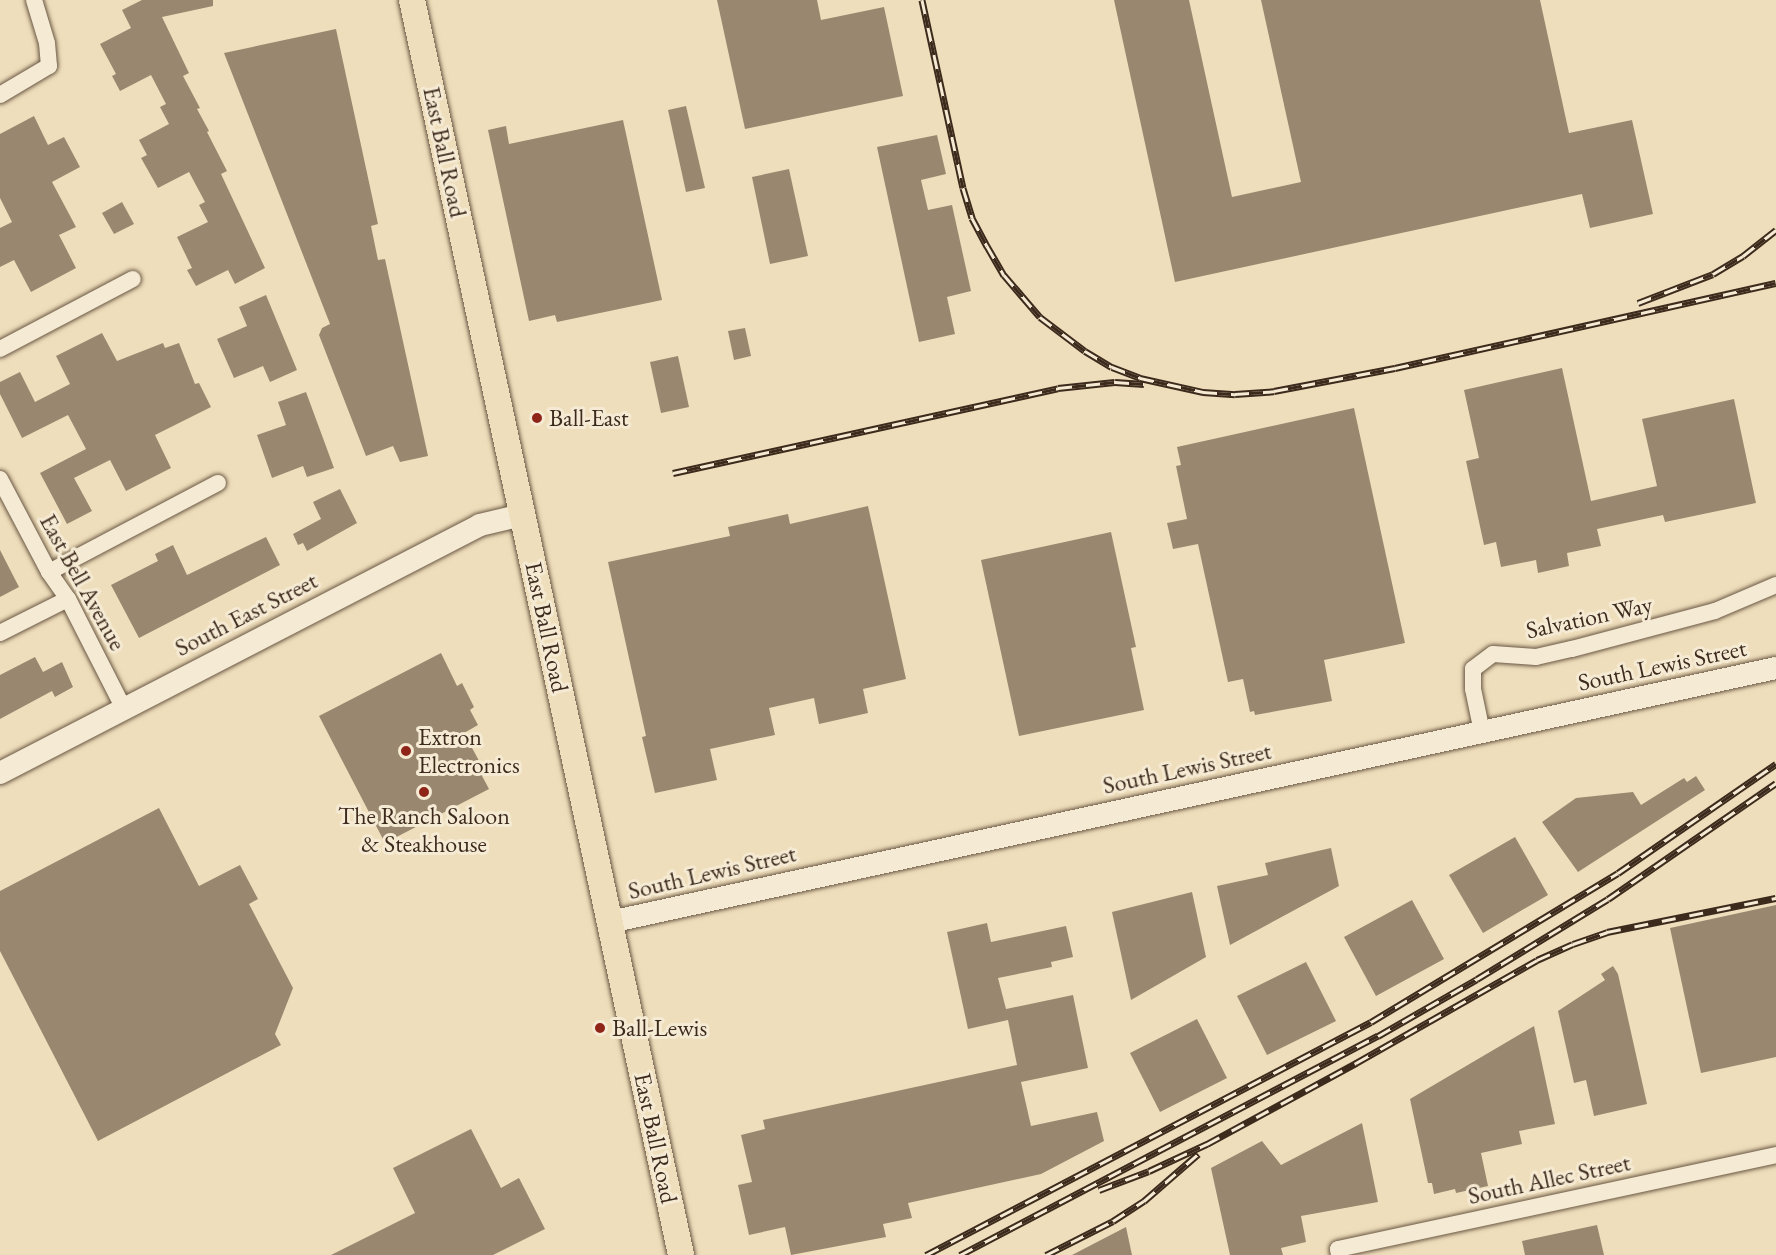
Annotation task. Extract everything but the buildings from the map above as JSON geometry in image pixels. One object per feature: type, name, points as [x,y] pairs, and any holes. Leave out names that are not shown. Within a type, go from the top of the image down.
[{"type":"main road","name":"East Ball Road","points":[[412,0],[681,1255]]},
{"type":"main road","name":"South East Street","points":[[0,772],[480,525],[522,515]]},
{"type":"main road","name":"South Lewis Street","points":[[610,922],[1776,668]]},
{"type":"street","points":[[0,95],[49,66],[46,43],[34,0]]},
{"type":"street","points":[[0,349],[133,279]]},
{"type":"street","name":"East Bell Avenue","points":[[0,479],[49,572],[68,599],[123,707]]},
{"type":"street","points":[[49,572],[218,483]]},
{"type":"street","name":"Salvation Way","points":[[1482,732],[1473,689],[1473,669],[1493,654],[1536,657],[1572,650],[1704,614],[1776,585]]},
{"type":"street","points":[[0,633],[68,599]]},
{"type":"street","name":"South Allec Street","points":[[1340,1255],[1338,1249],[1776,1155]]},
{"type":"railway","points":[[922,0],[963,188],[972,218],[987,246],[1004,275],[1040,317],[1085,351],[1112,367],[1140,378],[1203,392],[1235,394],[1274,391],[1395,368],[1776,283]]},
{"type":"railway","points":[[1638,303],[1713,274],[1743,256],[1776,230]]},
{"type":"railway","points":[[673,473],[1058,388],[1115,382],[1144,384]]},
{"type":"railway","points":[[926,1255],[1371,1022],[1618,873],[1776,764]]},
{"type":"railway","points":[[960,1255],[1378,1036],[1477,979],[1608,899],[1776,783]]},
{"type":"railway","points":[[1099,1190],[1149,1171],[1207,1144],[1356,1063],[1537,960],[1573,944],[1607,932],[1776,898]]},
{"type":"railway","points":[[1046,1255],[1113,1221],[1144,1201],[1198,1154]]},
{"type":"place","name":"Ball-East","points":[[537,418]]},
{"type":"place","name":"Extron Electronics","points":[[406,751]]},
{"type":"place","name":"The Ranch Saloon & Steakhouse","points":[[424,792]]},
{"type":"place","name":"Ball-Lewis","points":[[600,1028]]}]
